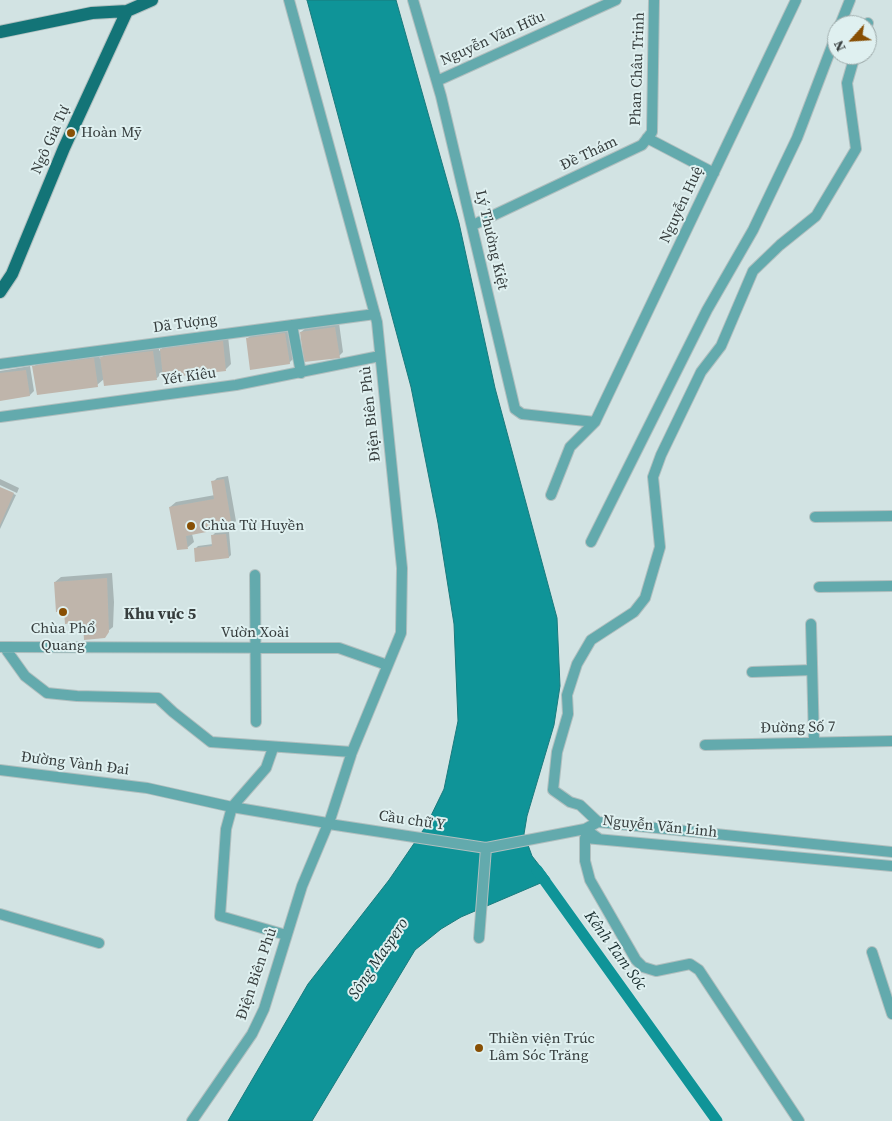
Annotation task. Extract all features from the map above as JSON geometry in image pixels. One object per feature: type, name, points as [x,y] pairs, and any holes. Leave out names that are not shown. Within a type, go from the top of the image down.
[{"type":"main road","points":[[0,32],[152,0]]},
{"type":"main road","name":"Ngô Gia Tự","points":[[0,292],[12,274],[64,148],[128,6]]},
{"type":"street","name":"Điện Biên Phủ","points":[[192,1121],[252,1034],[264,1009],[302,886],[329,824],[352,752],[400,633],[402,568],[375,314],[289,0]]},
{"type":"street","name":"Lý Thường Kiệt","points":[[413,0],[437,81],[473,225],[515,409],[522,414],[595,422]]},
{"type":"street","name":"Nguyễn Văn Hữu","points":[[437,81],[616,0]]},
{"type":"street","name":"Phan Châu Trinh","points":[[647,138],[652,132],[654,107],[654,0]]},
{"type":"street","name":"Nguyễn Huệ","points":[[551,495],[570,447],[595,422],[796,0]]},
{"type":"street","points":[[844,15],[850,0]]},
{"type":"street","points":[[591,542],[707,310],[757,222],[797,138],[827,59]]},
{"type":"street","points":[[598,822],[580,805],[570,802],[553,790],[557,752],[568,714],[567,695],[576,664],[591,640],[634,612],[645,598],[660,547],[653,477],[661,455],[701,372],[721,346],[753,271],[780,245],[816,216],[856,149],[847,83],[852,65]]},
{"type":"street","points":[[647,138],[714,173]]},
{"type":"street","name":"Đề Thám","points":[[473,225],[642,145],[647,138]]},
{"type":"street","name":"Dã Tượng","points":[[0,364],[375,314]]},
{"type":"street","points":[[292,325],[301,372]]},
{"type":"street","name":"Yết Kiêu","points":[[0,417],[236,385],[380,356]]},
{"type":"street","points":[[815,517],[892,516]]},
{"type":"street","points":[[255,575],[256,722]]},
{"type":"street","points":[[819,587],[892,586]]},
{"type":"street","points":[[811,624],[814,742]]},
{"type":"street","points":[[2,647],[25,676],[47,693],[77,696],[158,698],[211,742],[273,748],[352,752]]},
{"type":"street","name":"Vườn Xoài","points":[[2,647],[339,648],[387,666]]},
{"type":"street","points":[[752,672],[812,670]]},
{"type":"street","name":"Đường Số 7","points":[[705,744],[892,741]]},
{"type":"street","points":[[273,748],[266,768],[232,807],[226,829],[220,916],[286,935]]},
{"type":"street","name":"Đường Vành Đai","points":[[0,770],[147,788],[232,807]]},
{"type":"street","name":"Cầu chữ Y","points":[[232,807],[486,848],[585,828]]},
{"type":"street","name":"Nguyễn Văn Linh","points":[[892,852],[802,841],[598,822],[585,828],[598,838],[892,866]]},
{"type":"street","points":[[598,838],[585,838],[585,861],[590,880],[636,960],[643,967],[656,971],[690,964],[699,970],[799,1121]]},
{"type":"street","points":[[800,856],[802,841]]},
{"type":"street","points":[[479,938],[486,848]]},
{"type":"street","points":[[0,914],[99,943]]},
{"type":"street","points":[[872,952],[892,1014]]},
{"type":"water","name":"Sông Maspero","points":[[307,0],[396,0],[459,223],[495,388],[557,618],[560,686],[554,725],[527,816],[524,834],[532,856],[550,879],[461,917],[441,929],[415,950],[312,1121],[228,1121],[308,984],[389,880],[426,826],[444,789],[458,721],[454,624],[438,523],[411,387]]},
{"type":"building","points":[[335,327],[340,358],[304,362],[300,332]]},
{"type":"building","points":[[285,333],[290,364],[250,370],[246,338]]},
{"type":"building","points":[[223,341],[226,371],[163,378],[160,349]]},
{"type":"building","points":[[153,351],[157,380],[104,386],[100,357]]},
{"type":"building","points":[[94,358],[98,387],[37,395],[32,366]]},
{"type":"building","points":[[26,370],[30,396],[0,401],[0,373]]},
{"type":"building","points":[[224,479],[232,527],[186,536],[188,549],[177,550],[169,507],[214,499],[211,481]]},
{"type":"building","points":[[0,487],[14,493],[0,525]]},
{"type":"building","points":[[226,534],[229,558],[195,562],[194,548],[212,546],[211,535]]},
{"type":"building","points":[[107,578],[109,632],[105,638],[84,640],[83,622],[65,624],[64,612],[56,612],[54,582]]},
{"type":"waterway","name":"Kênh Tam Sóc","points":[[537,870],[717,1121]]},
{"type":"place","name":"Hoàn Mỹ","points":[[71,133]]},
{"type":"place","name":"Chùa Từ Huyền","points":[[191,526]]},
{"type":"place","name":"Chùa Phổ Quang","points":[[63,612]]},
{"type":"place","name":"Thiền viện Trúc Lâm Sóc Trăng","points":[[479,1048]]},
{"type":"district","name":"Khu vực 5","points":[[160,615]]}]
